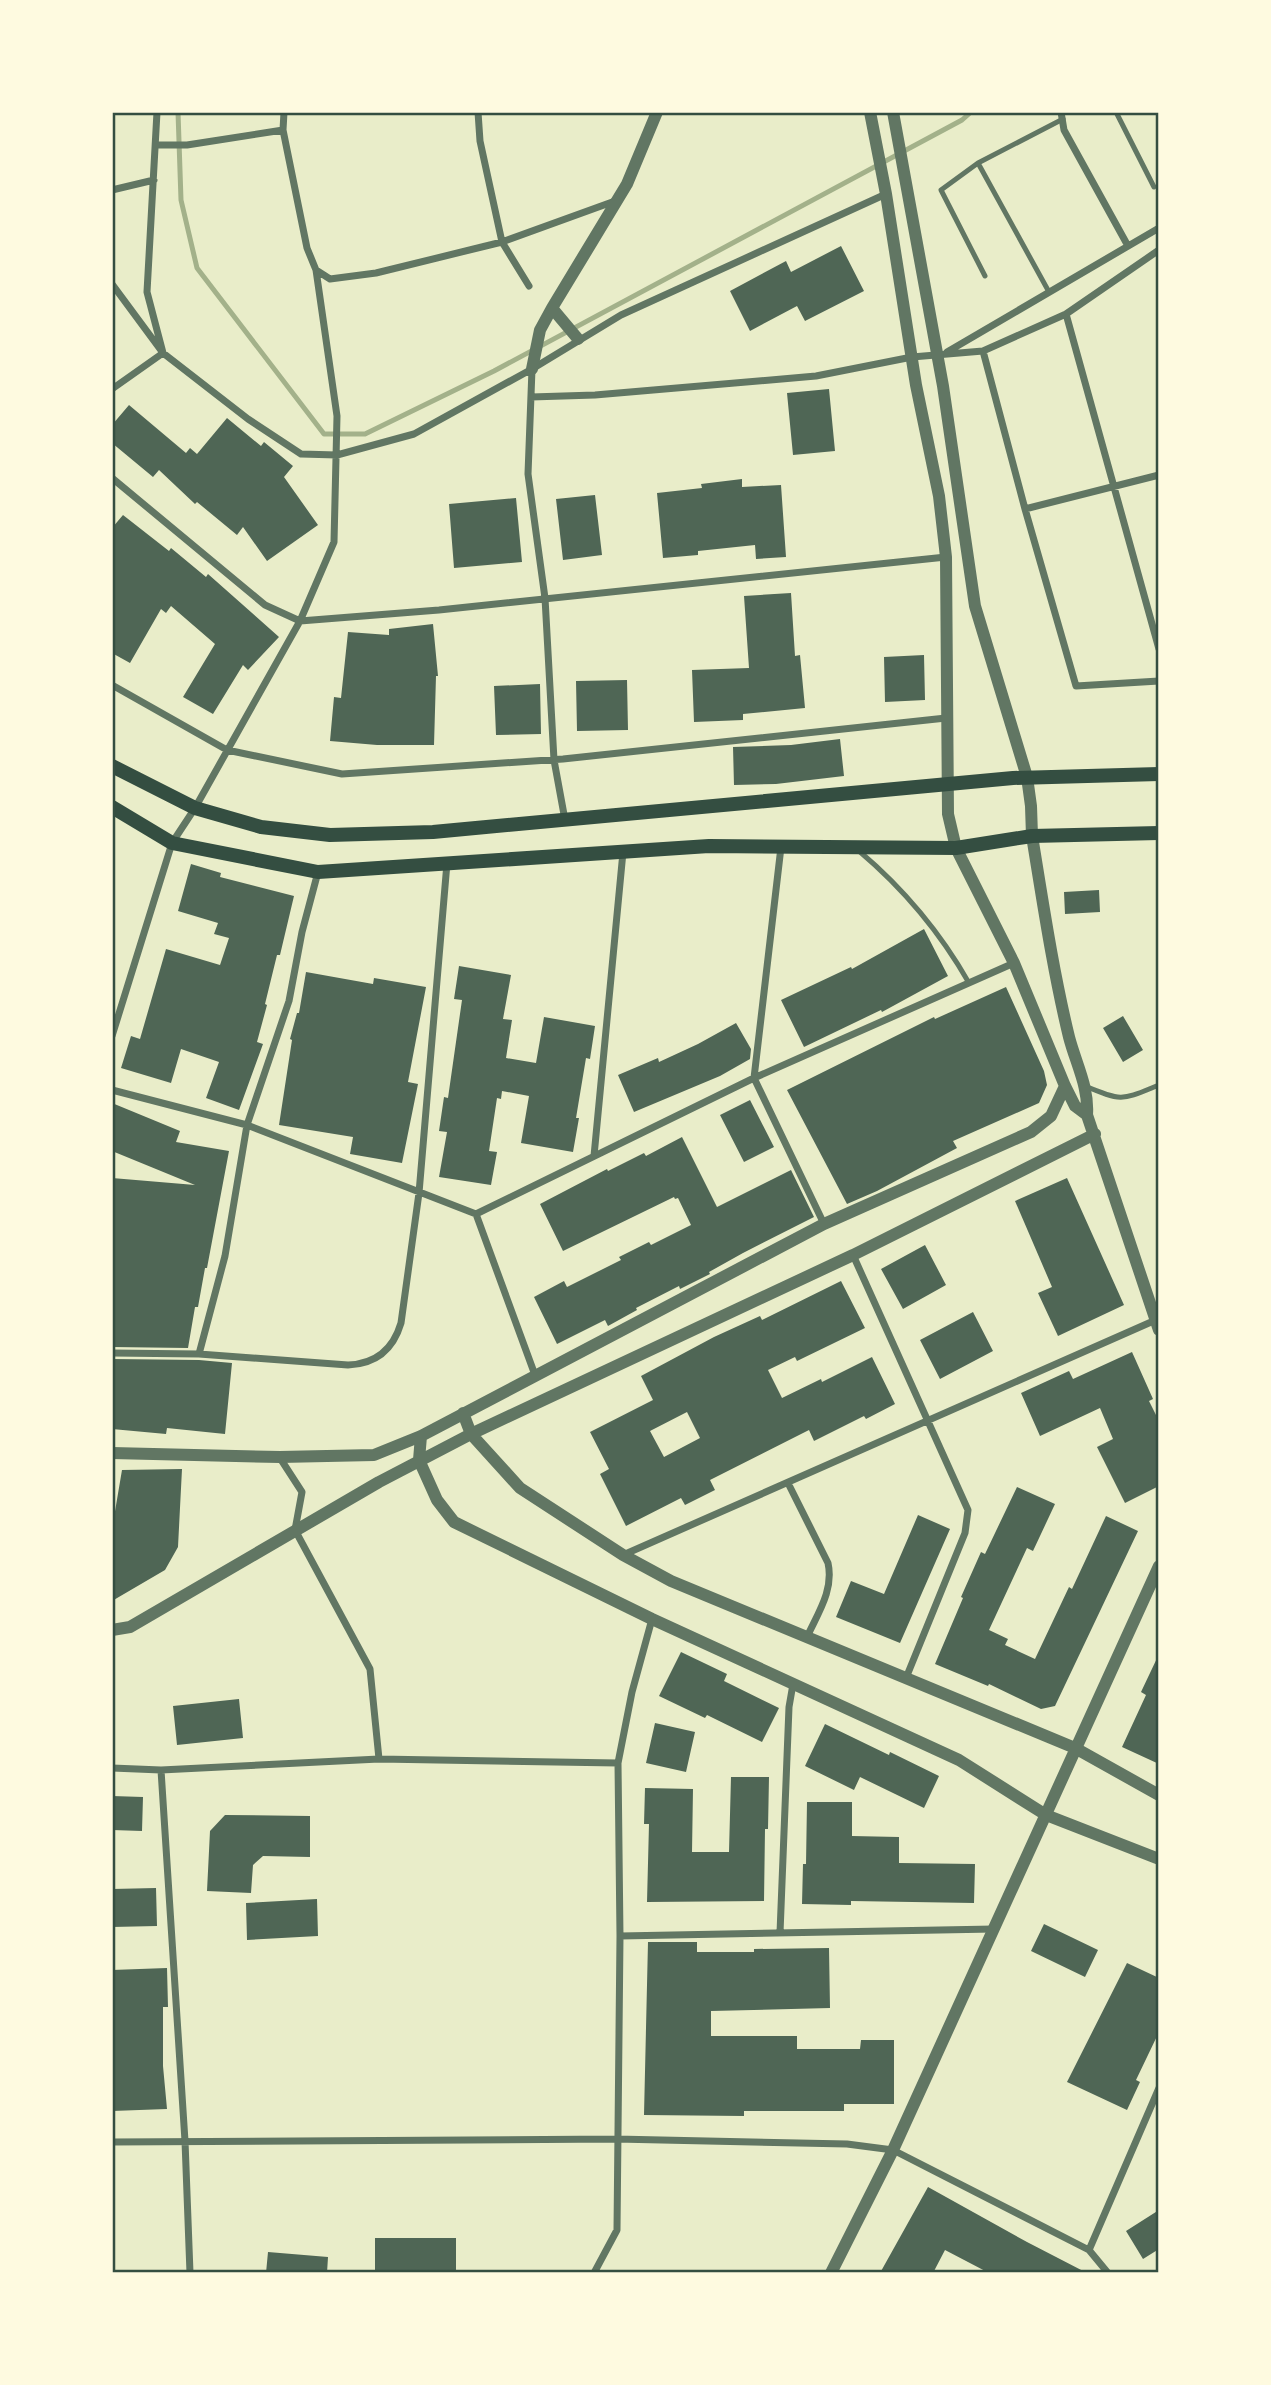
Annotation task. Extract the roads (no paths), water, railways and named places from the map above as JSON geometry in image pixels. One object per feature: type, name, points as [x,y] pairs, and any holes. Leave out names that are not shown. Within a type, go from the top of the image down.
[{"type":"main road","points":[[112,766],[195,808],[261,827],[330,835],[433,832],[1027,777],[1159,774]]},
{"type":"main road","points":[[112,807],[172,843],[318,872],[709,846],[956,848],[1032,836],[1159,833]]},
{"type":"street","points":[[157,112],[148,292],[163,353]]},
{"type":"street","points":[[112,1036],[172,843],[195,808],[300,621],[334,542],[337,416],[316,270],[307,248],[283,130],[285,112]]},
{"type":"street","points":[[478,112],[480,141],[502,242],[529,286]]},
{"type":"street","points":[[565,820],[554,760],[545,598],[528,474],[532,364],[540,330],[627,184],[657,112]]},
{"type":"street","points":[[870,112],[912,358],[939,496],[946,557],[948,814],[956,848],[1014,963],[1065,1086],[1075,1105],[1087,1115]]},
{"type":"street","points":[[623,1555],[1158,1323],[1087,1115],[1085,1086],[1069,1038],[1032,836],[1027,777],[975,606],[940,355],[893,112]]},
{"type":"street","points":[[1062,116],[1064,130],[1128,246]]},
{"type":"street","points":[[156,145],[187,145],[283,130]]},
{"type":"street","points":[[112,190],[154,180]]},
{"type":"street","points":[[112,284],[163,353],[248,419],[301,454],[337,455],[414,434],[576,336],[886,194]]},
{"type":"street","points":[[316,270],[330,279],[376,273],[502,242],[618,200]]},
{"type":"street","points":[[940,355],[1159,228]]},
{"type":"street","points":[[531,397],[595,395],[816,376],[912,358],[983,351],[1066,314],[1159,250]]},
{"type":"street","points":[[551,308],[576,336]]},
{"type":"street","points":[[1066,314],[1159,649]]},
{"type":"street","points":[[983,351],[1076,686],[1159,681]]},
{"type":"street","points":[[112,390],[163,353]]},
{"type":"street","points":[[1025,509],[1159,475]]},
{"type":"street","points":[[112,478],[265,605],[300,621],[946,557]]},
{"type":"street","points":[[112,684],[227,750],[342,774],[554,760],[946,718]]},
{"type":"street","points":[[781,847],[754,1078],[824,1224]]},
{"type":"street","points":[[594,1156],[623,852]]},
{"type":"street","points":[[112,1353],[199,1354],[348,1365],[369,1362],[379,1357],[393,1342],[401,1324],[419,1193],[447,863]]},
{"type":"street","points":[[199,1354],[225,1256],[247,1125],[289,1001],[302,932],[318,872]]},
{"type":"street","points":[[112,1090],[247,1125],[475,1214],[754,1078],[1014,963]]},
{"type":"street","points":[[112,1453],[280,1457],[374,1455],[422,1437],[824,1224],[1031,1132],[1051,1116],[1065,1086]]},
{"type":"street","points":[[112,1630],[130,1627],[419,1460],[853,1255],[1095,1134]]},
{"type":"street","points":[[475,1214],[535,1375]]},
{"type":"street","points":[[853,1255],[968,1510],[965,1533],[906,1678]]},
{"type":"street","points":[[463,1413],[471,1434],[520,1489],[623,1555],[671,1581],[1075,1748],[1159,1795]]},
{"type":"street","points":[[422,1437],[419,1460],[437,1500],[454,1522],[652,1619],[959,1760],[1046,1815],[1159,1859]]},
{"type":"street","points":[[280,1457],[302,1492],[295,1530],[370,1669],[379,1759]]},
{"type":"street","points":[[788,1483],[828,1563],[830,1573],[828,1593],[807,1637]]},
{"type":"street","points":[[831,2273],[894,2150],[1159,1566]]},
{"type":"street","points":[[594,2273],[617,2230],[620,1936],[618,1763],[632,1692],[652,1619]]},
{"type":"street","points":[[780,1933],[789,1707],[793,1684]]},
{"type":"street","points":[[112,1768],[162,1770],[379,1759],[618,1763]]},
{"type":"street","points":[[162,1770],[185,2141],[190,2273]]},
{"type":"street","points":[[620,1936],[994,1929]]},
{"type":"street","points":[[1088,2250],[1159,2088]]},
{"type":"street","points":[[112,2142],[616,2139],[847,2144],[894,2150],[1088,2250],[1108,2273]]},
{"type":"lane","points":[[1115,112],[1154,187]]},
{"type":"lane","points":[[985,276],[941,190],[978,163],[1062,116]]},
{"type":"lane","points":[[978,163],[1049,292]]},
{"type":"lane","points":[[854,847],[876,865],[926,916],[948,946],[969,983]]},
{"type":"lane","points":[[1085,1086],[1123,1099],[1159,1085]]},
{"type":"waterway","points":[[178,112],[181,200],[197,268],[324,434],[365,434],[494,371],[962,120],[971,112]]}]
